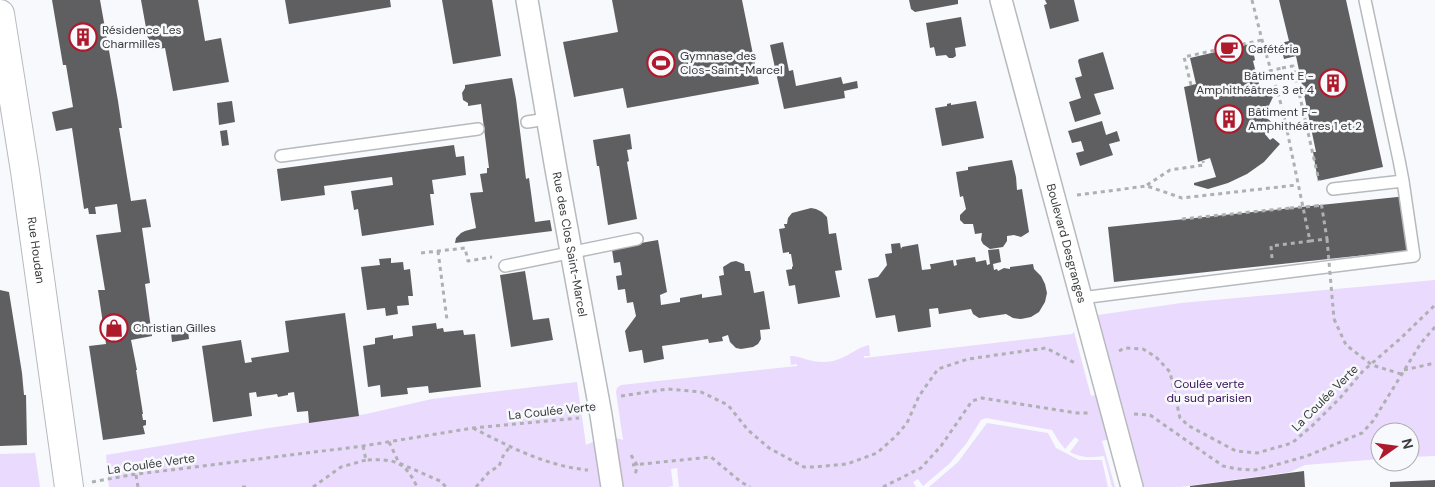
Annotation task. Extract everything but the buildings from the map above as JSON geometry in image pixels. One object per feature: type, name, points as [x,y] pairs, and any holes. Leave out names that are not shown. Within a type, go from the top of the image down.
[{"type":"main road","name":"Rue Houdan","points":[[0,14],[25,171],[69,487]]},
{"type":"street","name":"Rue des Clos Saint-Marcel","points":[[527,0],[537,120],[571,252],[601,415],[610,478]]},
{"type":"street","name":"Boulevard Desgranges","points":[[1001,0],[1132,487]]},
{"type":"lane","points":[[1081,298],[1414,256],[1399,160],[1365,0]]},
{"type":"lane","points":[[282,156],[478,130]]},
{"type":"lane","points":[[1333,189],[1402,181]]},
{"type":"lane","points":[[505,266],[636,239]]},
{"type":"path","points":[[1252,0],[1283,111],[1310,241]]},
{"type":"path","points":[[1190,85],[1184,57],[1262,40]]},
{"type":"path","points":[[1259,74],[1293,66],[1320,189]]},
{"type":"path","points":[[1147,186],[1170,170],[1204,164],[1203,160]]},
{"type":"path","points":[[1072,196],[1147,186],[1182,198],[1297,185]]},
{"type":"path","points":[[1320,197],[1334,319],[1346,345],[1372,365],[1402,373],[1435,363]]},
{"type":"path","points":[[1182,219],[1322,205]]},
{"type":"path","points":[[1273,274],[1271,246],[1326,239]]},
{"type":"path","points":[[421,253],[465,248],[468,261]]},
{"type":"path","points":[[438,251],[447,320]]},
{"type":"path","name":"La Coulée Verte","points":[[69,487],[136,475],[363,446],[473,428],[601,415],[617,411],[620,396],[668,389],[701,392],[728,405],[748,430],[768,448],[804,467],[847,464],[877,453],[896,436],[907,423],[919,396],[938,369],[968,359],[1046,348],[1076,364],[1125,348],[1143,349],[1156,357],[1170,372],[1180,418],[1189,426],[1236,451],[1257,453],[1292,443],[1340,398],[1363,371],[1372,365],[1435,305]]},
{"type":"path","points":[[883,487],[922,468],[941,446],[972,401],[982,398],[1077,413],[1150,415],[1223,466],[1237,469],[1255,470],[1307,456],[1362,433],[1373,420],[1421,343],[1435,327]]},
{"type":"path","points":[[473,428],[539,459],[571,468],[598,470],[610,478]]},
{"type":"path","points":[[389,442],[399,463],[414,480],[417,487]]},
{"type":"path","points":[[363,446],[366,460]]},
{"type":"path","points":[[476,487],[489,472],[499,466],[504,454],[510,447]]},
{"type":"path","points":[[635,465],[710,457],[750,487]]},
{"type":"path","points":[[314,487],[341,467],[366,460],[387,459],[440,481],[446,487]]},
{"type":"path","points":[[136,475],[138,487]]},
{"type":"path","points":[[242,487],[249,487]]},
{"type":"green space","name":"Coulée verte du sud parisien","points":[[1435,280],[1435,456],[1420,457],[1420,422],[1370,422],[1370,460],[1305,465],[1290,472],[1180,487],[1143,487],[1129,434],[1102,441],[1115,487],[1112,487],[1104,456],[1087,457],[1070,452],[1079,440],[1075,437],[1065,449],[1052,430],[986,418],[981,420],[966,444],[949,464],[923,486],[918,479],[913,482],[916,487],[679,487],[677,468],[671,469],[673,486],[667,487],[109,487],[106,455],[366,414],[432,399],[577,382],[586,445],[604,438],[623,440],[616,392],[617,388],[621,385],[797,366],[797,364],[791,365],[790,356],[830,362],[869,345],[870,356],[864,356],[864,358],[1072,334],[1074,332],[1091,396],[1117,389],[1098,315],[1181,303]]},
{"type":"green space","points":[[987,423],[1048,433],[1056,448],[1079,460],[1102,460],[1108,487],[929,487],[958,462]]},
{"type":"green space","points":[[35,453],[40,487],[0,487],[0,454]]},
{"type":"place","name":"Résidence Les Charmilles","points":[[83,37]]},
{"type":"place","name":"Cafétéria","points":[[1229,49]]},
{"type":"place","name":"Gymnase des Clos-Saint-Marcel","points":[[661,63]]},
{"type":"place","name":"Bâtiment E - Amphithéâtres 3 et 4","points":[[1333,83]]},
{"type":"place","name":"Bâtiment F - Amphithéâtres 1 et 2","points":[[1229,119]]},
{"type":"place","name":"Christian Gilles","points":[[114,328]]}]
